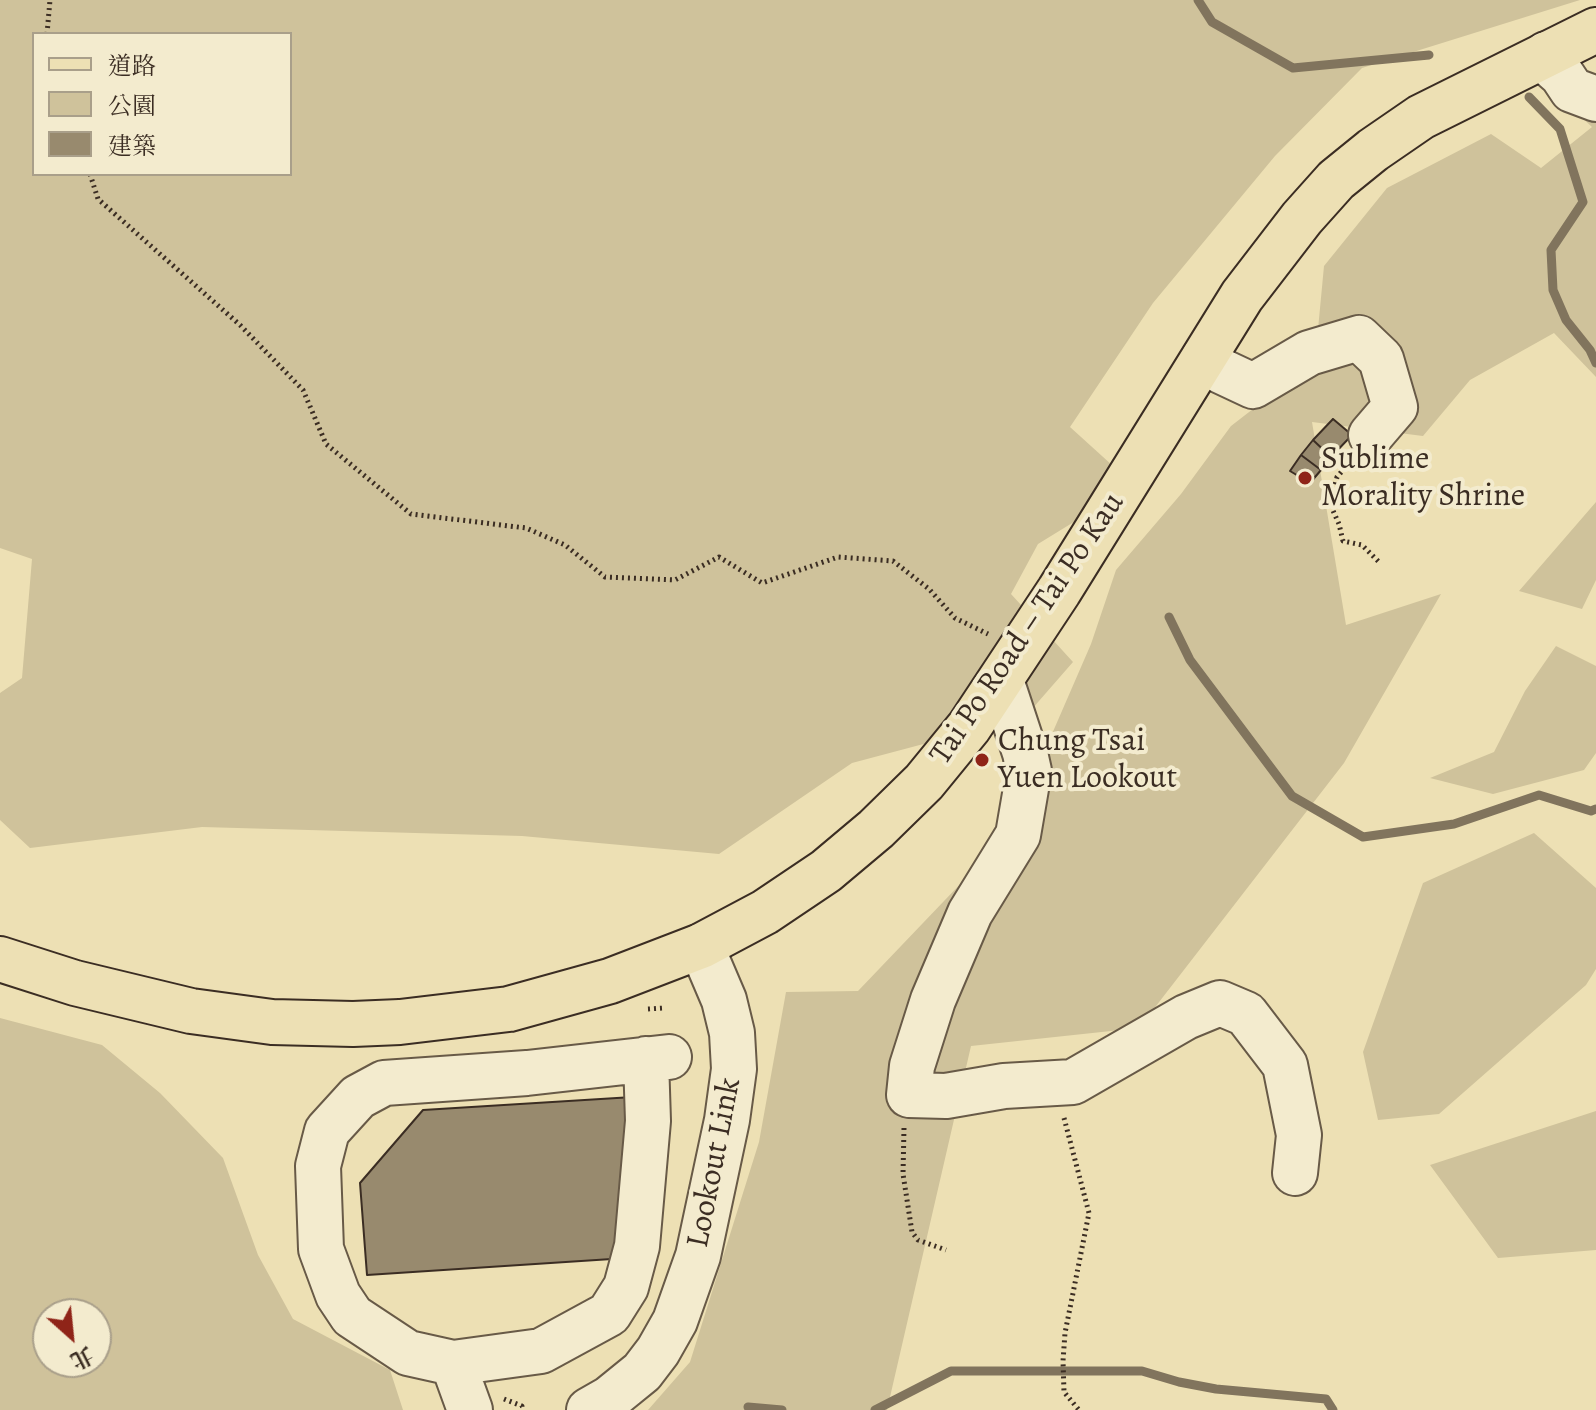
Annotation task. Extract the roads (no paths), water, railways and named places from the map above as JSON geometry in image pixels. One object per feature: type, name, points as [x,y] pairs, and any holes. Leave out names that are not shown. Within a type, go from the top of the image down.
[{"type":"main road","name":"Tai Po Road – Tai Po Kau","points":[[0,959],[87,986],[191,1011],[272,1022],[353,1024],[509,1009],[610,981],[701,946],[765,912],[826,871],[876,829],[924,782],[969,727],[1059,591],[1242,296],[1302,218],[1336,180],[1421,117],[1575,74],[1596,30]]},
{"type":"street","points":[[1204,358],[1221,371],[1253,386],[1309,353],[1359,338],[1381,359],[1395,407],[1371,435]]},
{"type":"street","points":[[1001,680],[1029,771],[1018,835],[970,913],[945,971],[912,1066],[909,1095],[946,1096],[1004,1086],[1073,1082],[1186,1017],[1220,1003],[1246,1014],[1285,1065],[1299,1135],[1295,1173]]},
{"type":"street","name":"Lookout Link","points":[[620,1410],[675,1321],[698,1256],[727,1120],[734,1069],[732,1033],[724,1000],[701,946]]},
{"type":"street","points":[[657,1058],[637,1246],[626,1287],[609,1314],[541,1351],[453,1363],[408,1353],[396,1346],[352,1316],[338,1295],[321,1249],[318,1166],[327,1131],[358,1097],[384,1083],[527,1073],[657,1058]]},
{"type":"street","points":[[453,1363],[470,1410]]},
{"type":"street","name":"Lookout Link","points":[[589,1410],[610,1398],[642,1372]]},
{"type":"waterway","points":[[1198,0],[1212,22],[1293,68],[1429,55]]},
{"type":"waterway","points":[[1529,97],[1560,129],[1583,202],[1551,250],[1553,290],[1566,320],[1590,350],[1596,363]]},
{"type":"waterway","points":[[1169,617],[1190,660],[1292,796],[1363,837],[1454,824],[1539,795],[1591,811],[1596,809]]},
{"type":"waterway","points":[[875,1410],[951,1371],[1142,1371],[1216,1389],[1326,1399],[1333,1410]]},
{"type":"waterway","points":[[748,1407],[782,1410]]},
{"type":"place","name":"Sublime Morality Shrine","points":[[1305,478]]},
{"type":"place","name":"Chung Tsai Yuen Lookout","points":[[982,760]]}]
